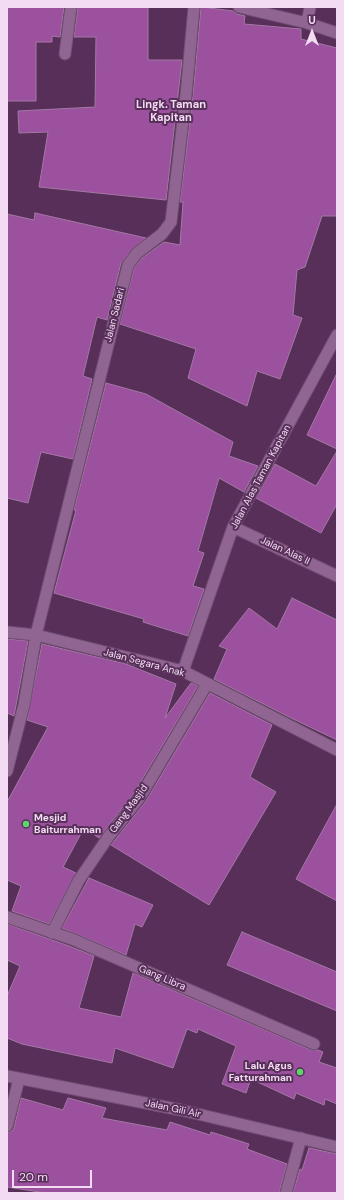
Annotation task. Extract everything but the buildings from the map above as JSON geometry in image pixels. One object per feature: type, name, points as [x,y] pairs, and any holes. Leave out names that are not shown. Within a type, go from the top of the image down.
[{"type":"street","points":[[65,54],[71,7]]},
{"type":"street","name":"Jalan Sadari","points":[[36,635],[128,265],[137,253],[162,234],[171,222],[186,95],[194,7]]},
{"type":"street","points":[[239,7],[307,23],[337,33]]},
{"type":"street","points":[[307,23],[310,7]]},
{"type":"street","name":"Jalan Alas Taman Kapitan","points":[[183,671],[233,526],[337,335]]},
{"type":"street","name":"Jalan Alas II","points":[[233,526],[337,576]]},
{"type":"street","name":"Jalan Segara Anak","points":[[7,632],[36,635],[183,671],[337,750]]},
{"type":"street","points":[[7,771],[24,705],[36,635]]},
{"type":"street","name":"Gang Masjid","points":[[52,933],[79,880],[109,836],[140,797],[207,684]]},
{"type":"street","name":"Gang Libra","points":[[7,917],[72,939],[314,1044]]},
{"type":"street","name":"Jalan Gili Air","points":[[7,1076],[182,1110],[337,1147]]},
{"type":"street","points":[[7,1126],[19,1079]]},
{"type":"street","points":[[286,1193],[301,1138]]},
{"type":"place","name":"Mesjid Baiturrahman","points":[[26,824]]},
{"type":"place","name":"Lalu Agus Fatturahman","points":[[300,1072]]},
{"type":"district","name":"Lingk. Taman Kapitan","points":[[171,111]]}]
